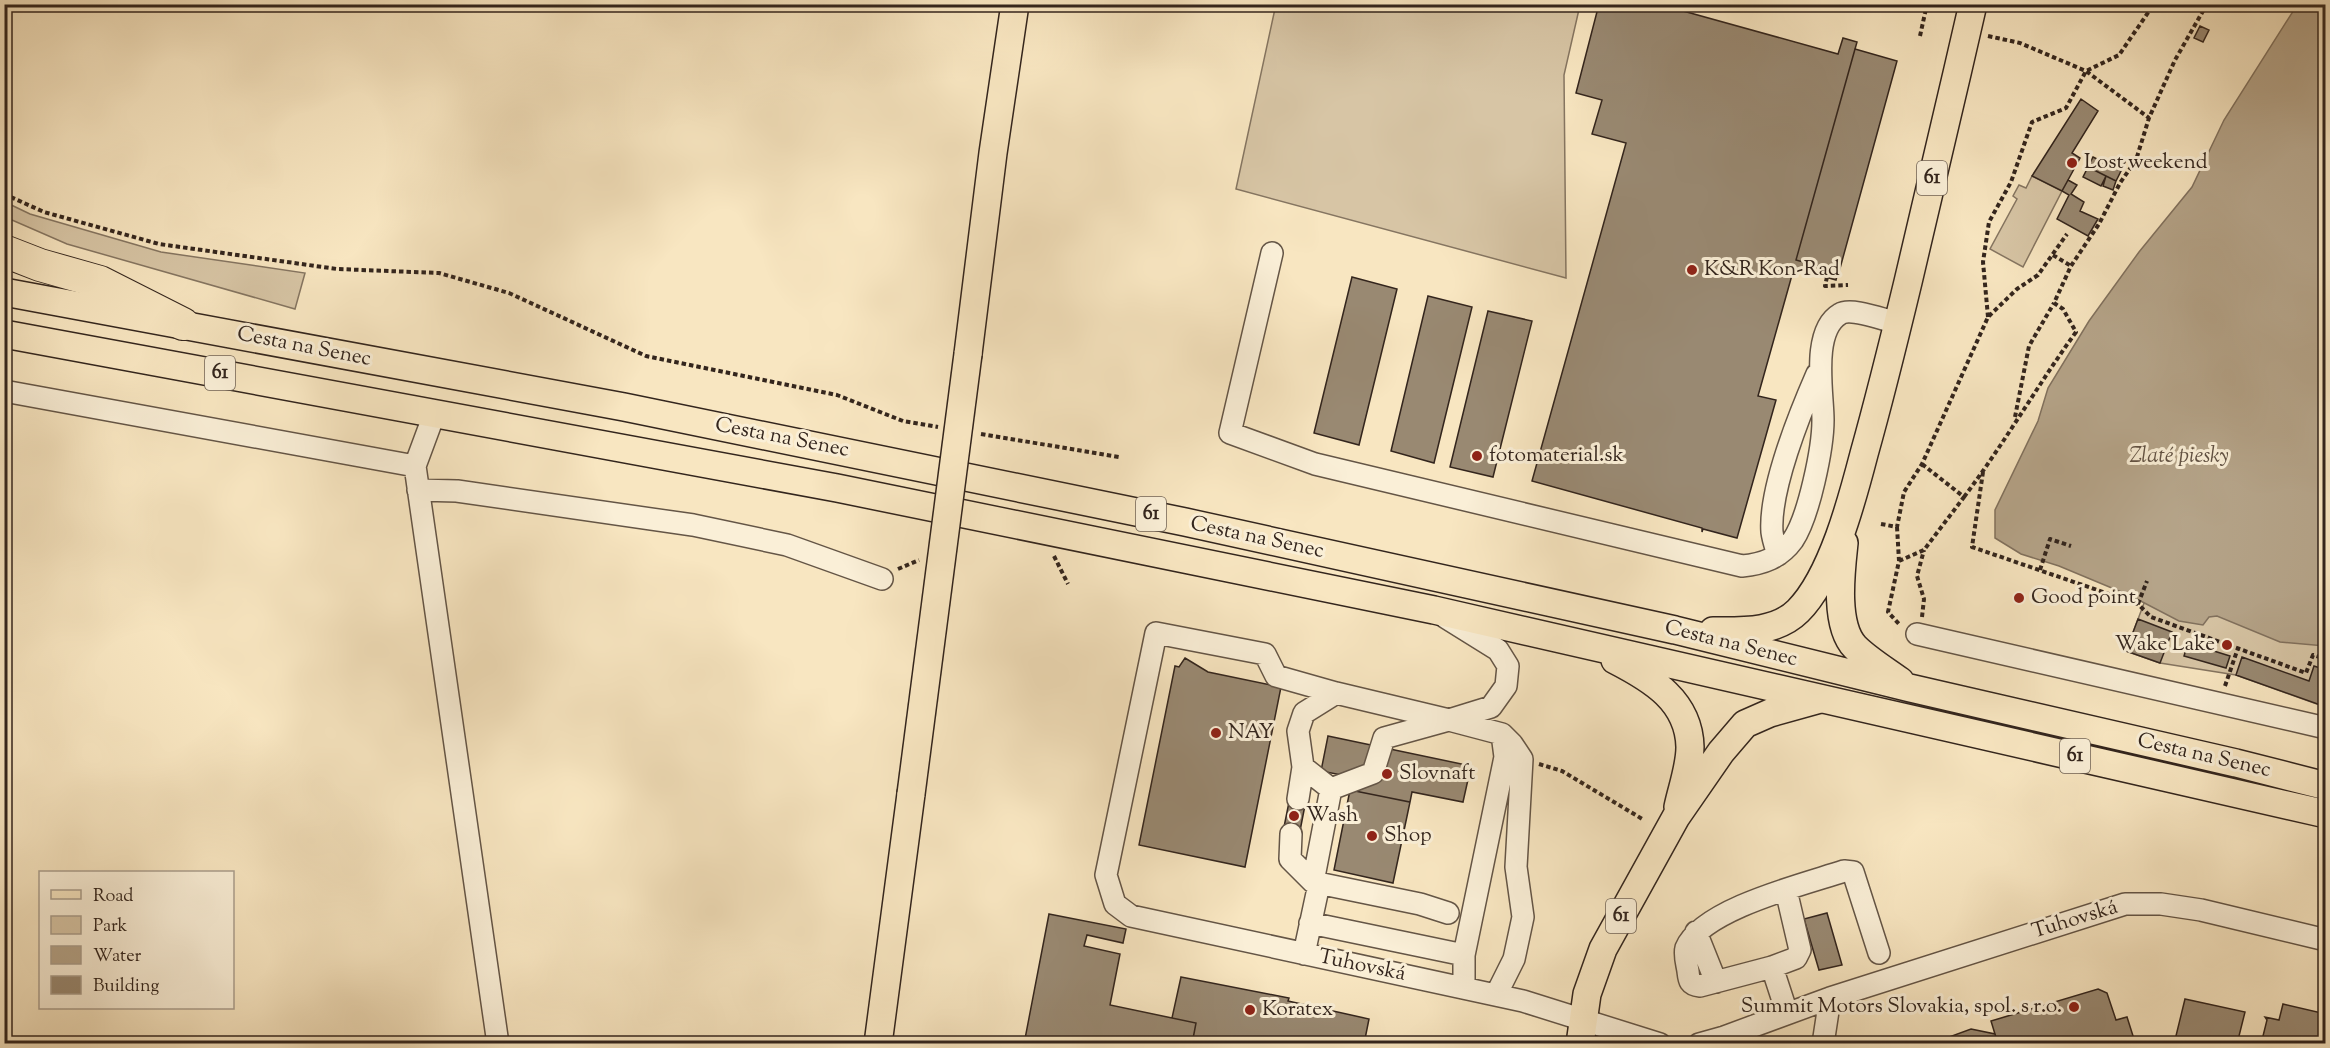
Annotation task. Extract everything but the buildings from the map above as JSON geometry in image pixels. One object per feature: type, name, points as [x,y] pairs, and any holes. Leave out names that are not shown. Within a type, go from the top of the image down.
[{"type":"highway","points":[[4,251],[40,265],[100,282],[183,324]]},
{"type":"main road","points":[[878,1044],[993,153],[1015,4]]},
{"type":"main road","name":"61","points":[[1676,630],[1741,631],[1772,627],[1797,612],[1812,594],[1829,561],[1847,516],[1898,324],[1973,4]]},
{"type":"main road","name":"Cesta na Senec","points":[[4,292],[624,406],[916,465],[1676,630],[2325,786]]},
{"type":"main road","name":"Cesta na Senec","points":[[4,334],[837,488],[1434,610],[2325,814]]},
{"type":"main road","name":"61","points":[[1847,516],[1841,573],[1842,615],[1848,636],[1854,646],[1910,688]]},
{"type":"main road","name":"61","points":[[1582,643],[1642,674],[1678,704],[1686,723],[1690,748],[1676,817]]},
{"type":"main road","name":"61","points":[[1582,1032],[1587,994],[1603,949],[1676,817],[1720,752],[1745,724],[1770,713],[1824,698]]},
{"type":"street","points":[[1272,253],[1230,433],[1315,464],[1742,566],[1762,564],[1778,555],[1793,540],[1815,481],[1823,422],[1821,349],[1828,330],[1840,314],[1851,312],[1898,324]]},
{"type":"street","points":[[1778,555],[1772,532],[1775,496],[1800,414],[1820,368]]},
{"type":"street","points":[[4,391],[415,466]]},
{"type":"street","points":[[435,412],[415,466],[498,1044]]},
{"type":"street","points":[[418,490],[457,491],[693,525],[787,546],[882,579]]},
{"type":"street","points":[[1331,789],[1373,773],[1384,738],[1491,707],[1506,686],[1508,666],[1498,650],[1434,610]]},
{"type":"street","name":"Tuhovská","points":[[1336,693],[1276,676],[1265,654],[1156,633],[1106,875],[1115,904],[1131,916],[1541,1006],[1582,1032],[1622,1031],[1660,1044]]},
{"type":"street","points":[[1917,634],[2325,728]]},
{"type":"street","points":[[1298,799],[1303,767],[1298,731],[1304,713],[1336,693],[1502,734],[1522,759],[1516,867],[1523,917],[1514,959],[1496,995]]},
{"type":"street","points":[[1464,988],[1464,955],[1505,757],[1502,734]]},
{"type":"street","points":[[1303,767],[1331,789]]},
{"type":"street","points":[[1304,954],[1331,789]]},
{"type":"street","points":[[1292,834],[1290,859],[1316,883],[1420,904],[1448,913]]},
{"type":"street","points":[[1786,890],[1800,950],[1796,958],[1772,967],[1700,986],[1694,986],[1689,982],[1685,952],[1696,932],[1728,912],[1786,890],[1844,871],[1853,872],[1879,953]]},
{"type":"street","name":"Tuhovská","points":[[1699,1044],[1830,998],[2125,904],[2161,904],[2201,910],[2325,940]]},
{"type":"street","points":[[1310,923],[1464,955]]},
{"type":"street","points":[[1772,967],[1787,1013]]},
{"type":"street","points":[[1823,1044],[1830,998]]},
{"type":"path","points":[[1920,36],[1927,4]]},
{"type":"path","points":[[1988,316],[1983,262],[1989,222],[2011,182],[2032,122],[2066,108],[2086,71],[2119,55],[2154,4]]},
{"type":"path","points":[[2015,421],[2029,346],[2054,303],[2071,266],[2099,224],[2120,183],[2136,160],[2149,118],[2175,60],[2207,4]]},
{"type":"path","points":[[1967,32],[2020,43],[2086,71],[2149,118]]},
{"type":"path","points":[[4,194],[44,212],[159,244],[337,269],[439,273],[508,293],[646,356],[837,395],[903,421],[948,428]]},
{"type":"path","points":[[2054,303],[2063,309],[2076,332],[1983,471],[1924,550],[1917,576],[1924,598],[1923,613],[1917,634],[1907,632],[1888,612],[1899,561],[1897,527],[1904,492],[1922,465],[1988,316],[2017,289],[2038,275],[2067,234]]},
{"type":"path","points":[[2053,255],[2071,266]]},
{"type":"path","points":[[1827,277],[1825,286],[1848,285]]},
{"type":"path","points":[[971,432],[1119,457]]},
{"type":"path","points":[[1922,465],[1964,496]]},
{"type":"path","points":[[1983,471],[1972,547],[2139,604],[2151,617],[2306,673],[2313,655],[2325,659]]},
{"type":"path","points":[[1881,524],[1897,527]]},
{"type":"path","points":[[2040,570],[2050,539],[2071,546]]},
{"type":"path","points":[[1049,546],[1068,584]]},
{"type":"path","points":[[1899,561],[1924,550]]},
{"type":"path","points":[[882,579],[903,566],[923,558]]},
{"type":"path","points":[[2139,604],[2147,581]]},
{"type":"path","points":[[2219,704],[2238,648]]},
{"type":"path","points":[[1522,759],[1562,771],[1644,820]]},
{"type":"green space","points":[[1276,4],[1580,5],[1564,75],[1566,278],[1236,189]]},
{"type":"green space","points":[[2032,176],[2062,191],[2023,267],[1990,249],[2017,199],[2013,196],[2019,185],[2026,188]]},
{"type":"green space","points":[[5,202],[30,214],[161,252],[305,273],[295,309],[67,244],[5,217]]},
{"type":"green space","name":"Wake Lake","points":[[2152,582],[2325,640],[2325,707],[2236,675],[2160,663],[2126,651]]},
{"type":"water","name":"Zlaté piesky","points":[[2297,5],[2326,5],[2325,646],[2280,642],[2217,616],[2209,617],[2203,625],[2179,621],[2131,596],[2059,566],[2021,554],[1995,538],[1995,510],[2038,421],[2048,388],[2089,321],[2139,252],[2192,187],[2224,120]]},
{"type":"place","name":"Lost weekend","points":[[2072,163]]},
{"type":"place","name":"K&R Kon-Rad","points":[[1692,270]]},
{"type":"place","name":"fotomaterial.sk","points":[[1477,456]]},
{"type":"place","name":"Good point","points":[[2019,598]]},
{"type":"place","name":"Wake Lake","points":[[2227,645]]},
{"type":"place","name":"NAY","points":[[1216,733]]},
{"type":"place","name":"Slovnaft","points":[[1387,774]]},
{"type":"place","name":"Wash","points":[[1294,816]]},
{"type":"place","name":"Shop","points":[[1372,836]]},
{"type":"place","name":"Summit Motors Slovakia, spol. s r.o.","points":[[2074,1007]]},
{"type":"place","name":"Koratex","points":[[1250,1010]]}]
